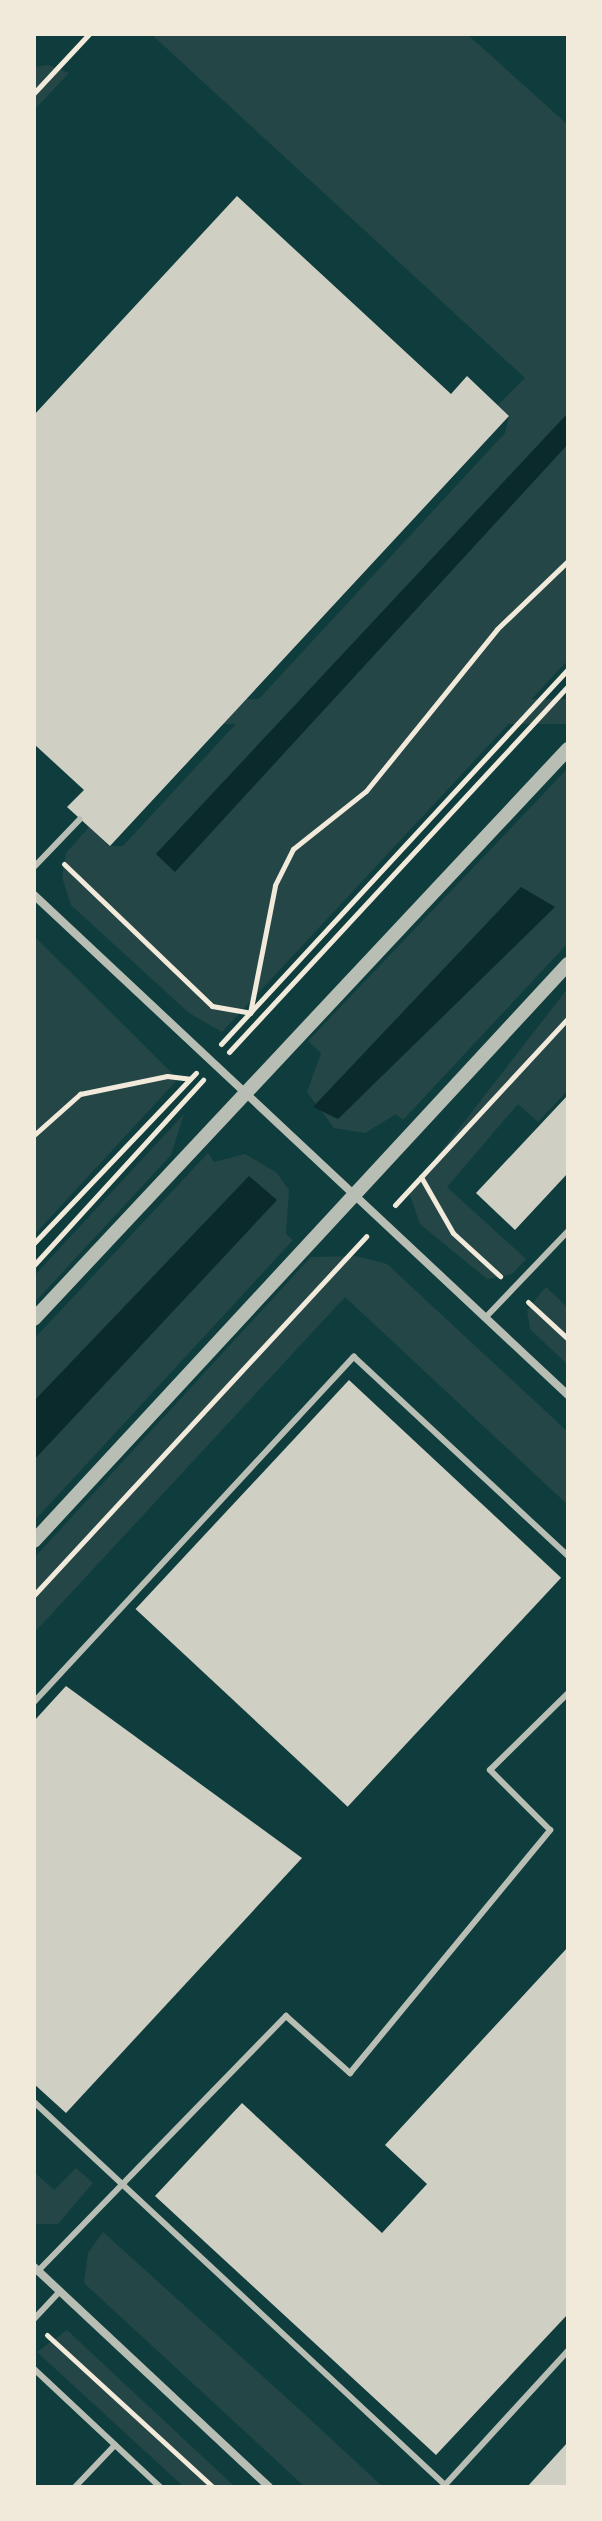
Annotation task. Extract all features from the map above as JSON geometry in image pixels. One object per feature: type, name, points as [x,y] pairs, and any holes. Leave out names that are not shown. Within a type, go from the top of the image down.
[{"type":"street","points":[[34,1319],[246,1089],[568,749]]},
{"type":"street","points":[[34,895],[219,1063],[355,1199],[568,1395]]},
{"type":"street","points":[[34,1541],[355,1199],[568,964]]},
{"type":"street","points":[[36,2269],[269,2487]]},
{"type":"lane","points":[[34,867],[80,819]]},
{"type":"lane","points":[[485,1318],[568,1231]]},
{"type":"lane","points":[[34,1702],[354,1357],[568,1556]]},
{"type":"lane","points":[[36,2269],[286,2016],[350,2073],[550,1830],[490,1770],[568,1693]]},
{"type":"lane","points":[[34,2102],[445,2485],[568,2351]]},
{"type":"lane","points":[[34,2322],[60,2291]]},
{"type":"lane","points":[[34,2369],[160,2487]]},
{"type":"lane","points":[[75,2487],[115,2445]]},
{"type":"path","points":[[34,93],[89,34]]},
{"type":"path","points":[[250,1013],[275,885],[293,849],[366,791],[497,629],[568,561]]},
{"type":"path","points":[[34,1243],[191,1079],[568,669]]},
{"type":"path","points":[[34,1265],[568,686]]},
{"type":"path","points":[[50,850],[212,1006],[250,1013]]},
{"type":"path","points":[[34,1595],[568,1018]]},
{"type":"path","points":[[34,1135],[80,1094],[167,1076],[191,1079]]},
{"type":"path","points":[[421,1177],[453,1233],[568,1339]]},
{"type":"path","points":[[34,2322],[213,2487]]},
{"type":"shaded area","points":[[151,34],[467,34],[568,125],[568,413],[156,854],[175,871],[568,444],[568,660],[222,1032],[189,1013],[71,905],[62,877],[66,853],[89,827],[109,846],[123,846],[505,433],[509,416],[498,405],[525,378]]},
{"type":"shaded area","points":[[48,65],[69,73],[34,110],[34,67]]},
{"type":"shaded area","points":[[568,413],[568,444],[175,872],[156,854]]},
{"type":"shaded area","points":[[167,699],[568,699],[568,724],[167,724]]},
{"type":"shaded area","points":[[568,768],[568,943],[403,1120],[396,1114],[365,1133],[334,1128],[307,1092],[321,1053],[308,1041]]},
{"type":"shaded area","points":[[521,887],[555,907],[338,1119],[313,1107]]},
{"type":"shaded area","points":[[34,936],[178,1079],[34,1235]]},
{"type":"shaded area","points":[[568,988],[568,1090],[538,1122],[518,1104],[447,1187],[526,1259],[512,1274],[487,1279],[420,1224],[409,1193]]},
{"type":"shaded area","points":[[184,1114],[171,1155],[34,1303],[34,1276]]},
{"type":"shaded area","points":[[208,1153],[214,1162],[245,1154],[276,1172],[289,1190],[286,1234],[293,1240],[34,1521],[34,1339]]},
{"type":"shaded area","points":[[249,1176],[277,1200],[34,1460],[34,1401]]},
{"type":"shaded area","points":[[356,1256],[387,1264],[568,1432],[568,1505],[345,1297],[34,1633],[34,1558],[311,1257]]},
{"type":"shaded area","points":[[546,1287],[568,1308],[568,1365],[530,1329],[527,1310]]},
{"type":"shaded area","points":[[76,2168],[93,2183],[58,2224],[34,2224],[34,2172],[54,2190]]},
{"type":"shaded area","points":[[103,2232],[383,2487],[305,2487],[84,2283],[88,2253]]},
{"type":"shaded area","points":[[67,2330],[235,2487],[184,2487],[37,2352]]},
{"type":"building","points":[[237,196],[451,394],[467,376],[509,416],[110,846],[67,807],[84,790],[34,744],[34,415]]},
{"type":"building","points":[[568,1095],[568,1173],[515,1230],[476,1193]]},
{"type":"building","points":[[349,1380],[561,1578],[348,1807],[136,1609]]},
{"type":"building","points":[[66,1686],[302,1858],[66,2113],[34,2084],[34,1721]]},
{"type":"building","points":[[568,1947],[568,2314],[436,2455],[155,2196],[242,2103],[382,2233],[427,2184],[385,2145]]},
{"type":"building","points":[[568,2442],[568,2487],[527,2487]]}]
